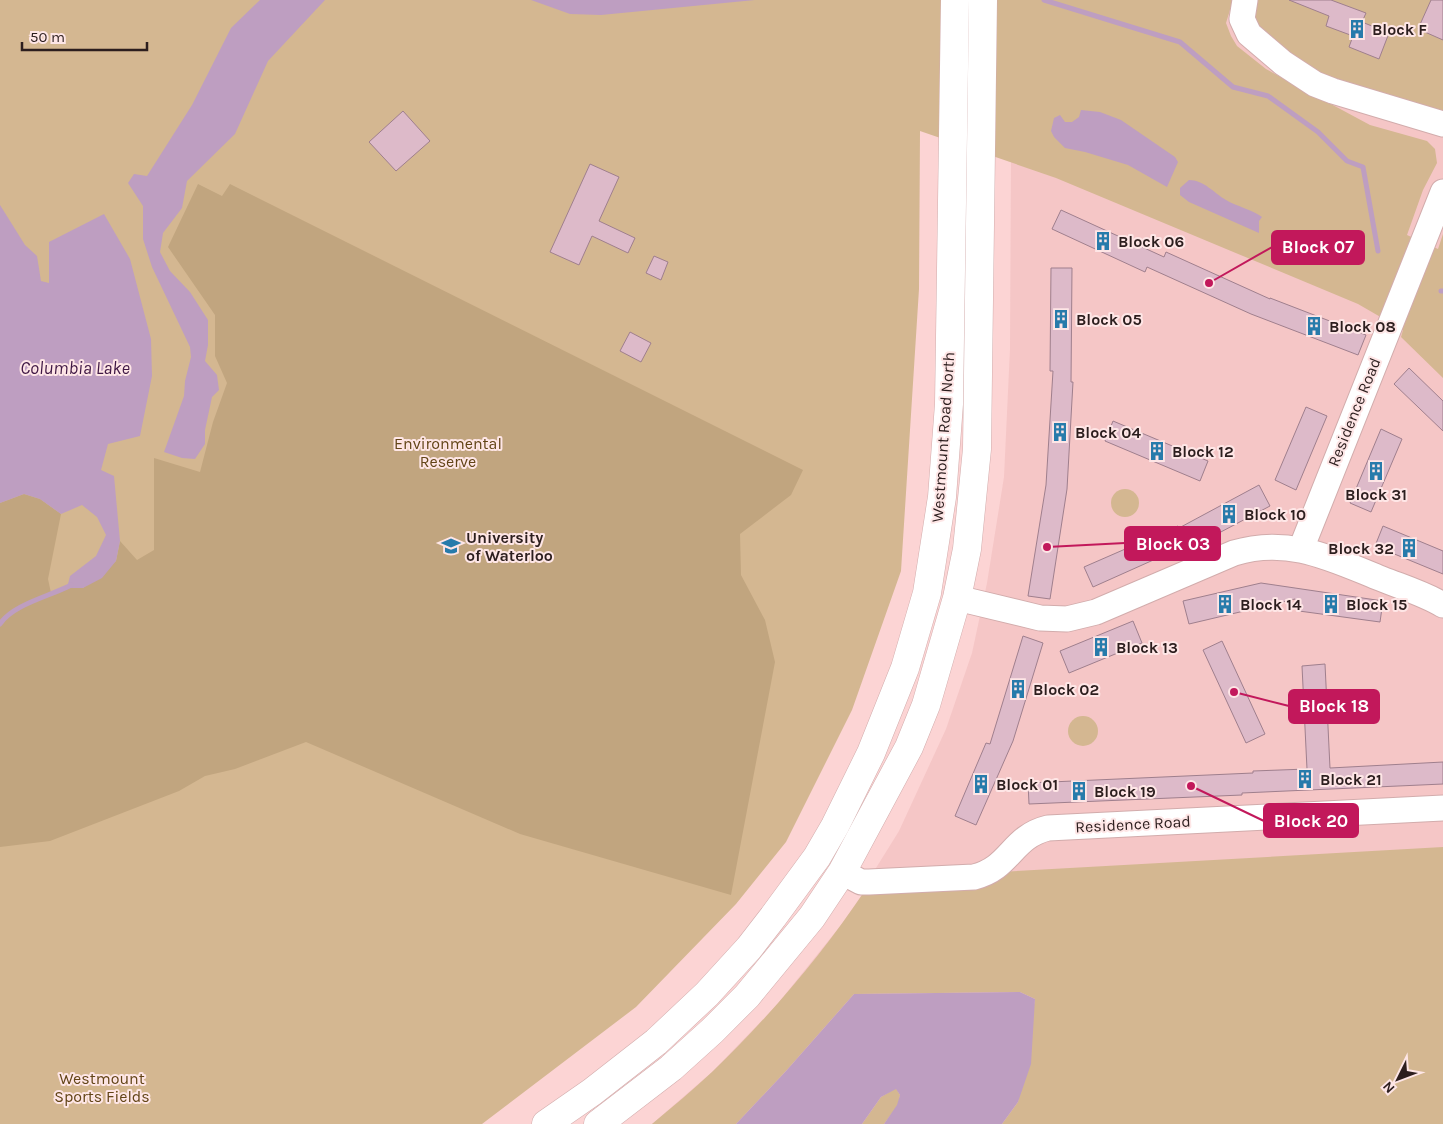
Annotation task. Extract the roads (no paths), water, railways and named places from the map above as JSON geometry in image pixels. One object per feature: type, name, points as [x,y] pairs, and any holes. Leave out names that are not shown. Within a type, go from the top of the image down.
[{"type":"main road","name":"Westmount Road North","points":[[546,1124],[592,1092],[656,1042],[707,994],[749,948],[801,879],[834,826],[871,753],[905,668],[927,593],[942,497],[948,413],[954,0]]},
{"type":"main road","name":"Westmount Road North","points":[[598,1124],[671,1068],[737,1006],[775,963],[812,916],[842,872],[912,739],[926,705],[957,598],[966,549],[978,449],[984,0]]},
{"type":"street","points":[[1245,0],[1242,19],[1249,34],[1283,63],[1315,84],[1443,124]]},
{"type":"street","name":"Residence Road","points":[[1301,549],[1443,192]]},
{"type":"street","points":[[957,598],[1040,618],[1067,619],[1096,612],[1242,550],[1276,546],[1301,549],[1332,559],[1443,605]]},
{"type":"street","name":"Residence Road","points":[[842,872],[861,882],[875,883],[974,876],[992,870],[1002,863],[1026,837],[1048,828],[1443,808]]},
{"type":"water","points":[[260,0],[325,0],[268,61],[235,134],[187,181],[182,208],[163,233],[160,252],[170,271],[190,292],[208,320],[208,345],[205,361],[217,375],[219,390],[212,397],[205,430],[205,444],[195,459],[182,458],[164,452],[184,396],[185,381],[191,357],[190,347],[152,267],[143,239],[143,206],[128,183],[134,174],[147,176],[192,105],[231,28]]},
{"type":"water","points":[[531,0],[755,0],[601,15],[570,14]]},
{"type":"water","points":[[1081,110],[1100,112],[1121,120],[1175,157],[1178,162],[1167,187],[1128,165],[1065,148],[1051,131],[1054,118],[1060,115],[1065,122],[1072,122],[1079,117]]},
{"type":"water","points":[[1189,180],[1204,184],[1226,200],[1262,217],[1259,221],[1259,233],[1189,202],[1180,195],[1180,188]]},
{"type":"water","name":"Columbia Lake","points":[[0,205],[25,245],[37,256],[41,281],[49,283],[49,242],[104,214],[130,259],[151,339],[152,376],[140,436],[108,444],[101,470],[114,476],[120,541],[116,561],[102,578],[83,588],[67,588],[70,576],[96,556],[106,535],[97,517],[82,505],[61,514],[40,499],[24,494],[0,503]]},
{"type":"water","points":[[1020,992],[1035,999],[1031,1064],[1018,1102],[1002,1124],[884,1124],[897,1105],[900,1095],[896,1089],[881,1097],[862,1124],[736,1124],[854,994]]},
{"type":"waterway","points":[[1044,0],[1180,42],[1233,87],[1268,96],[1318,132],[1347,161],[1363,167],[1378,251]]},
{"type":"waterway","points":[[0,624],[6,617],[23,606],[71,585]]},
{"type":"place","name":"Block F","points":[[1357,29]]},
{"type":"place","name":"Block 06","points":[[1103,241]]},
{"type":"place","name":"Block 07","points":[[1209,283]]},
{"type":"place","name":"Block 05","points":[[1061,319]]},
{"type":"place","name":"Block 08","points":[[1314,326]]},
{"type":"place","name":"Block 04","points":[[1060,432]]},
{"type":"place","name":"Block 12","points":[[1157,451]]},
{"type":"place","name":"Block 31","points":[[1376,471]]},
{"type":"place","name":"Block 10","points":[[1229,514]]},
{"type":"place","name":"University of Waterloo","points":[[451,546]]},
{"type":"place","name":"Block 03","points":[[1047,547]]},
{"type":"place","name":"Block 32","points":[[1409,548]]},
{"type":"place","name":"Block 14","points":[[1225,604]]},
{"type":"place","name":"Block 15","points":[[1331,604]]},
{"type":"place","name":"Block 13","points":[[1101,647]]},
{"type":"place","name":"Block 02","points":[[1018,689]]},
{"type":"place","name":"Block 18","points":[[1234,692]]},
{"type":"place","name":"Block 21","points":[[1305,779]]},
{"type":"place","name":"Block 01","points":[[981,784]]},
{"type":"place","name":"Block 20","points":[[1191,786]]},
{"type":"place","name":"Block 19","points":[[1079,791]]},
{"type":"park label","name":"Environmental Reserve","points":[[448,452]]},
{"type":"park label","name":"Westmount Sports Fields","points":[[102,1087]]}]
